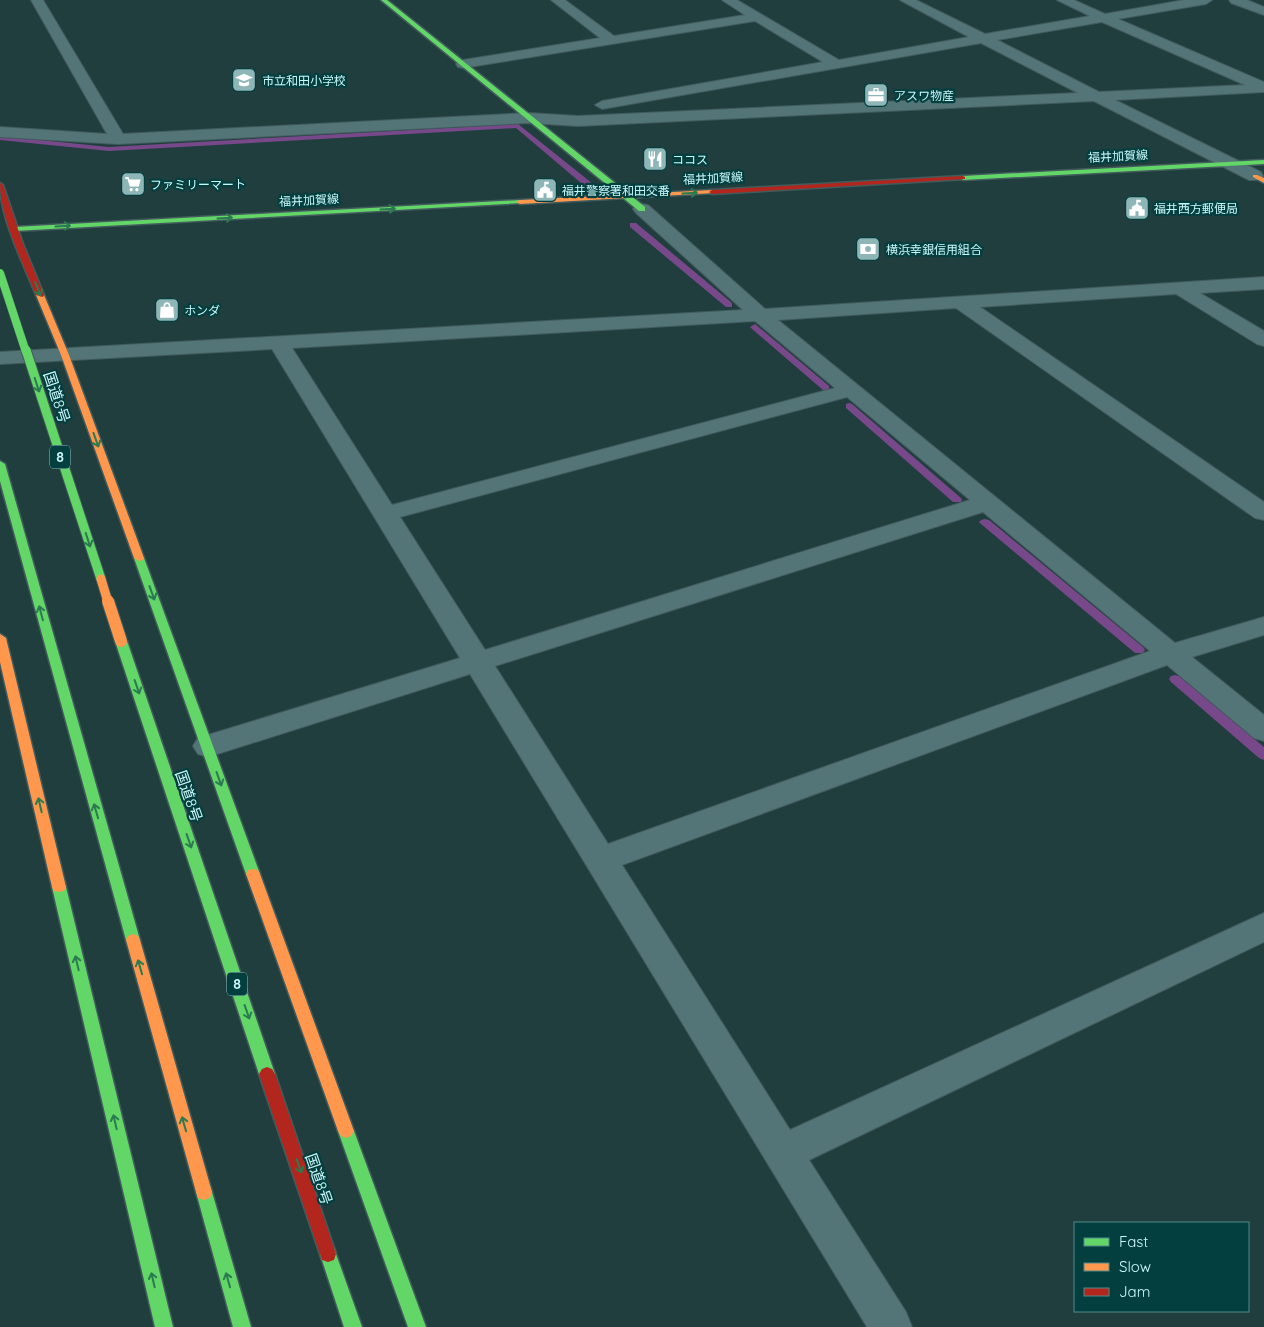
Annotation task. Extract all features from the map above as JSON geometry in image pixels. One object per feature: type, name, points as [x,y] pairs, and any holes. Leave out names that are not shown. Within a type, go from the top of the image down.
[{"type":"main road","points":[[384,0],[635,203]]},
{"type":"main road","name":"福井加賀線","points":[[0,230],[635,203],[1232,170],[1264,162]]},
{"type":"main road","points":[[0,185],[14,229],[65,355],[208,746],[417,1327]]},
{"type":"main road","name":"福井加賀線","points":[[622,210],[635,203],[662,208]]},
{"type":"main road","name":"国道8号","points":[[0,272],[121,641],[354,1327]]},
{"type":"main road","points":[[0,464],[242,1327]]},
{"type":"main road","points":[[0,638],[164,1327]]},
{"type":"street","points":[[37,0],[118,139]]},
{"type":"street","points":[[557,0],[612,41]]},
{"type":"street","points":[[728,0],[836,64]]},
{"type":"street","points":[[906,0],[1098,97],[1232,170],[1261,178]]},
{"type":"street","points":[[1062,0],[1264,88]]},
{"type":"street","points":[[529,118],[1206,0]]},
{"type":"street","points":[[1236,0],[1264,11]]},
{"type":"street","points":[[463,64],[758,17]]},
{"type":"street","points":[[0,132],[118,139],[529,118],[578,121],[1264,88]]},
{"type":"street","points":[[643,98],[649,108],[664,117]]},
{"type":"street","points":[[635,203],[760,316],[1264,732]]},
{"type":"street","points":[[0,358],[760,316],[1264,283]]},
{"type":"street","points":[[1178,288],[1264,340]]},
{"type":"street","points":[[961,303],[1264,513]]},
{"type":"street","points":[[279,343],[891,1327]]},
{"type":"street","points":[[385,514],[850,390]]},
{"type":"street","points":[[208,746],[986,502]]},
{"type":"street","points":[[600,860],[1170,654],[1264,626]]},
{"type":"street","points":[[782,1153],[1264,927]]},
{"type":"waterway","points":[[0,138],[109,149],[518,126],[590,186]]},
{"type":"waterway","points":[[633,225],[729,305]]},
{"type":"waterway","points":[[755,327],[826,388]]},
{"type":"waterway","points":[[849,406],[957,500]]},
{"type":"waterway","points":[[985,522],[1139,650]]},
{"type":"waterway","points":[[1175,679],[1264,755]]},
{"type":"traffic: fast","points":[[384,0],[642,209]]},
{"type":"traffic: fast","points":[[963,178],[1264,162]]},
{"type":"traffic: fast","points":[[14,229],[520,202]]},
{"type":"traffic: fast","points":[[0,273],[101,579]]},
{"type":"traffic: fast","points":[[0,464],[133,940]]},
{"type":"traffic: fast","points":[[139,558],[253,874]]},
{"type":"traffic: fast","points":[[121,641],[267,1074]]},
{"type":"traffic: fast","points":[[59,887],[164,1327]]},
{"type":"traffic: fast","points":[[346,1131],[417,1327]]},
{"type":"traffic: fast","points":[[204,1192],[242,1327]]},
{"type":"traffic: fast","points":[[328,1254],[353,1327]]},
{"type":"traffic: slow","points":[[1255,176],[1264,181]]},
{"type":"traffic: slow","points":[[520,202],[712,192]]},
{"type":"traffic: slow","points":[[40,295],[65,355],[139,558]]},
{"type":"traffic: slow","points":[[101,579],[121,641]]},
{"type":"traffic: slow","points":[[0,638],[59,887]]},
{"type":"traffic: slow","points":[[253,874],[346,1131]]},
{"type":"traffic: slow","points":[[133,940],[204,1192]]},
{"type":"traffic: jam","points":[[712,192],[963,178]]},
{"type":"traffic: jam","points":[[0,185],[19,244],[40,295]]},
{"type":"traffic: jam","points":[[267,1074],[328,1254]]},
{"type":"place","name":"市立和田小学校","points":[[244,80]]},
{"type":"place","name":"アスワ物産","points":[[876,95]]},
{"type":"place","name":"ココス","points":[[655,159]]},
{"type":"place","name":"ファミリーマート","points":[[133,184]]},
{"type":"place","name":"福井警察署和田交番","points":[[545,190]]},
{"type":"place","name":"福井西方郵便局","points":[[1137,208]]},
{"type":"place","name":"横浜幸銀信用組合","points":[[868,249]]},
{"type":"place","name":"ホンダ","points":[[167,310]]}]
